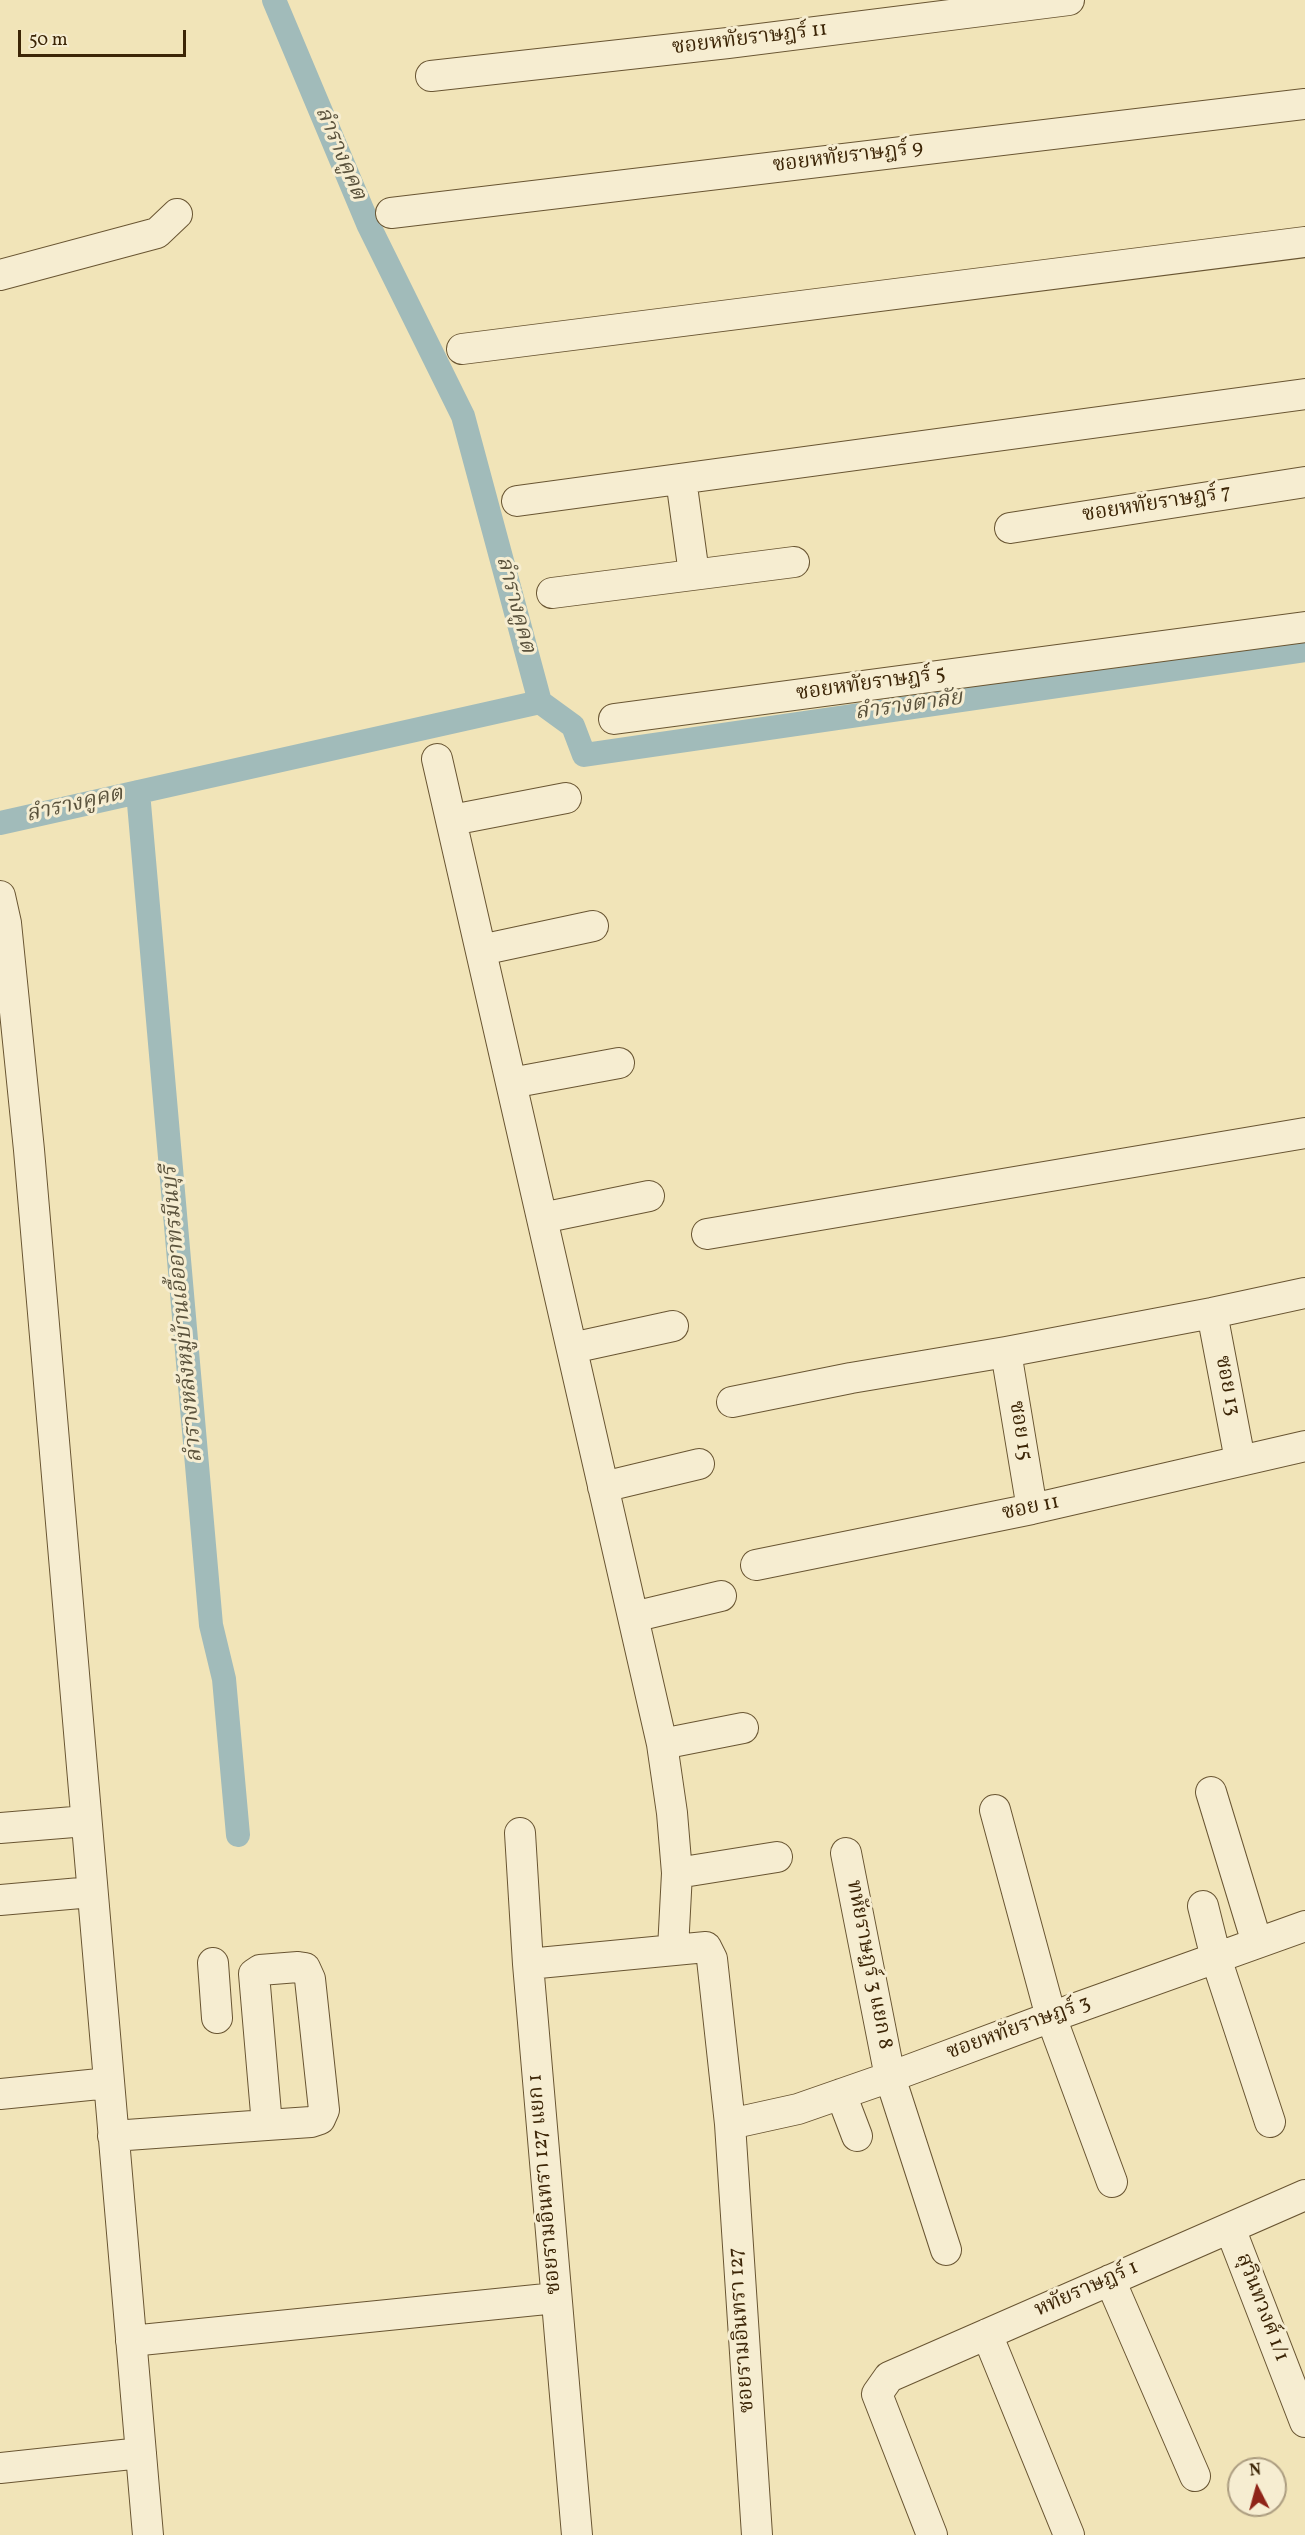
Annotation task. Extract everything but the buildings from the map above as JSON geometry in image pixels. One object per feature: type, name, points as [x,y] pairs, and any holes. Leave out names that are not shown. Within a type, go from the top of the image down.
[{"type":"street","name":"ซอยหทัยราษฎร์ 11","points":[[431,76],[751,40],[1069,0]]},
{"type":"street","name":"ซอยหทัยราษฎร์ 9","points":[[391,213],[1305,104]]},
{"type":"street","points":[[0,275],[157,233],[177,214]]},
{"type":"street","points":[[462,349],[1305,242]]},
{"type":"street","points":[[517,501],[1305,394]]},
{"type":"street","points":[[681,479],[694,574]]},
{"type":"street","name":"ซอยหทัยราษฎร์ 7","points":[[1010,528],[1305,482]]},
{"type":"street","points":[[552,593],[794,562]]},
{"type":"street","name":"ซอยหทัยราษฎร์ 5","points":[[615,719],[1305,627]]},
{"type":"street","points":[[437,759],[662,1744],[672,1812],[677,1873],[673,1949],[528,1964]]},
{"type":"street","points":[[452,820],[566,798]]},
{"type":"street","points":[[0,896],[6,923],[29,1150],[148,2535]]},
{"type":"street","points":[[481,950],[593,926]]},
{"type":"street","points":[[511,1083],[620,1063]]},
{"type":"street","points":[[707,1234],[1305,1133]]},
{"type":"street","points":[[542,1218],[649,1196]]},
{"type":"street","points":[[732,1402],[851,1378],[1006,1353],[1305,1293]]},
{"type":"street","name":"ซอย 13","points":[[1212,1313],[1240,1460]]},
{"type":"street","points":[[572,1348],[673,1326]]},
{"type":"street","name":"ซอย 15","points":[[1006,1353],[1032,1509]]},
{"type":"street","name":"ซอย 11","points":[[756,1565],[1032,1509],[1305,1446]]},
{"type":"street","points":[[603,1487],[699,1464]]},
{"type":"street","points":[[633,1617],[721,1596]]},
{"type":"street","points":[[662,1744],[743,1728]]},
{"type":"street","points":[[1211,1792],[1257,1943]]},
{"type":"street","points":[[996,1810],[1051,2017],[1112,2182]]},
{"type":"street","points":[[0,1828],[86,1821]]},
{"type":"street","name":"ซอยรามอินทรา 127 แยก 1","points":[[520,1833],[528,1964],[577,2535]]},
{"type":"street","name":"ทหัยราษฎร์ 3 แยก 8","points":[[846,1853],[890,2078],[946,2250]]},
{"type":"street","points":[[677,1873],[777,1857]]},
{"type":"street","points":[[0,1900],[92,1892]]},
{"type":"street","points":[[1203,1906],[1216,1958],[1270,2122]]},
{"type":"street","name":"ซอยหทัยราษฎร์ 3","points":[[730,2124],[798,2109],[890,2078],[1051,2017],[1305,1926]]},
{"type":"street","name":"ซอยรามอินทรา 127","points":[[673,1949],[706,1947],[712,1959],[730,2124],[757,2535]]},
{"type":"street","points":[[113,2136],[311,2122],[320,2120],[324,2110],[308,1972],[298,1967],[260,1970],[254,1974],[267,2125]]},
{"type":"street","points":[[217,2018],[214,1973],[253,1980]]},
{"type":"street","points":[[0,2094],[109,2083]]},
{"type":"street","points":[[841,2094],[857,2136]]},
{"type":"street","name":"หทัยราษฎร์ 1","points":[[932,2535],[877,2394],[889,2377],[1305,2194]]},
{"type":"street","name":"สุวินทวงศ์ 1/1","points":[[1230,2228],[1305,2422]]},
{"type":"street","points":[[1110,2280],[1195,2476]]},
{"type":"street","points":[[131,2341],[556,2298]]},
{"type":"street","points":[[987,2334],[1069,2535]]},
{"type":"street","points":[[0,2468],[141,2454]]},
{"type":"waterway","name":"ลำรางคูคต","points":[[0,823],[540,702],[463,416],[369,226],[274,0]]},
{"type":"waterway","name":"ลำรางตาลัย","points":[[540,702],[573,726],[584,755],[1305,650]]},
{"type":"waterway","name":"ลำรางหลังหมู่บ้านเอื้ออาทรมีนบุรี","points":[[138,792],[211,1625],[224,1679],[238,1835]]}]
